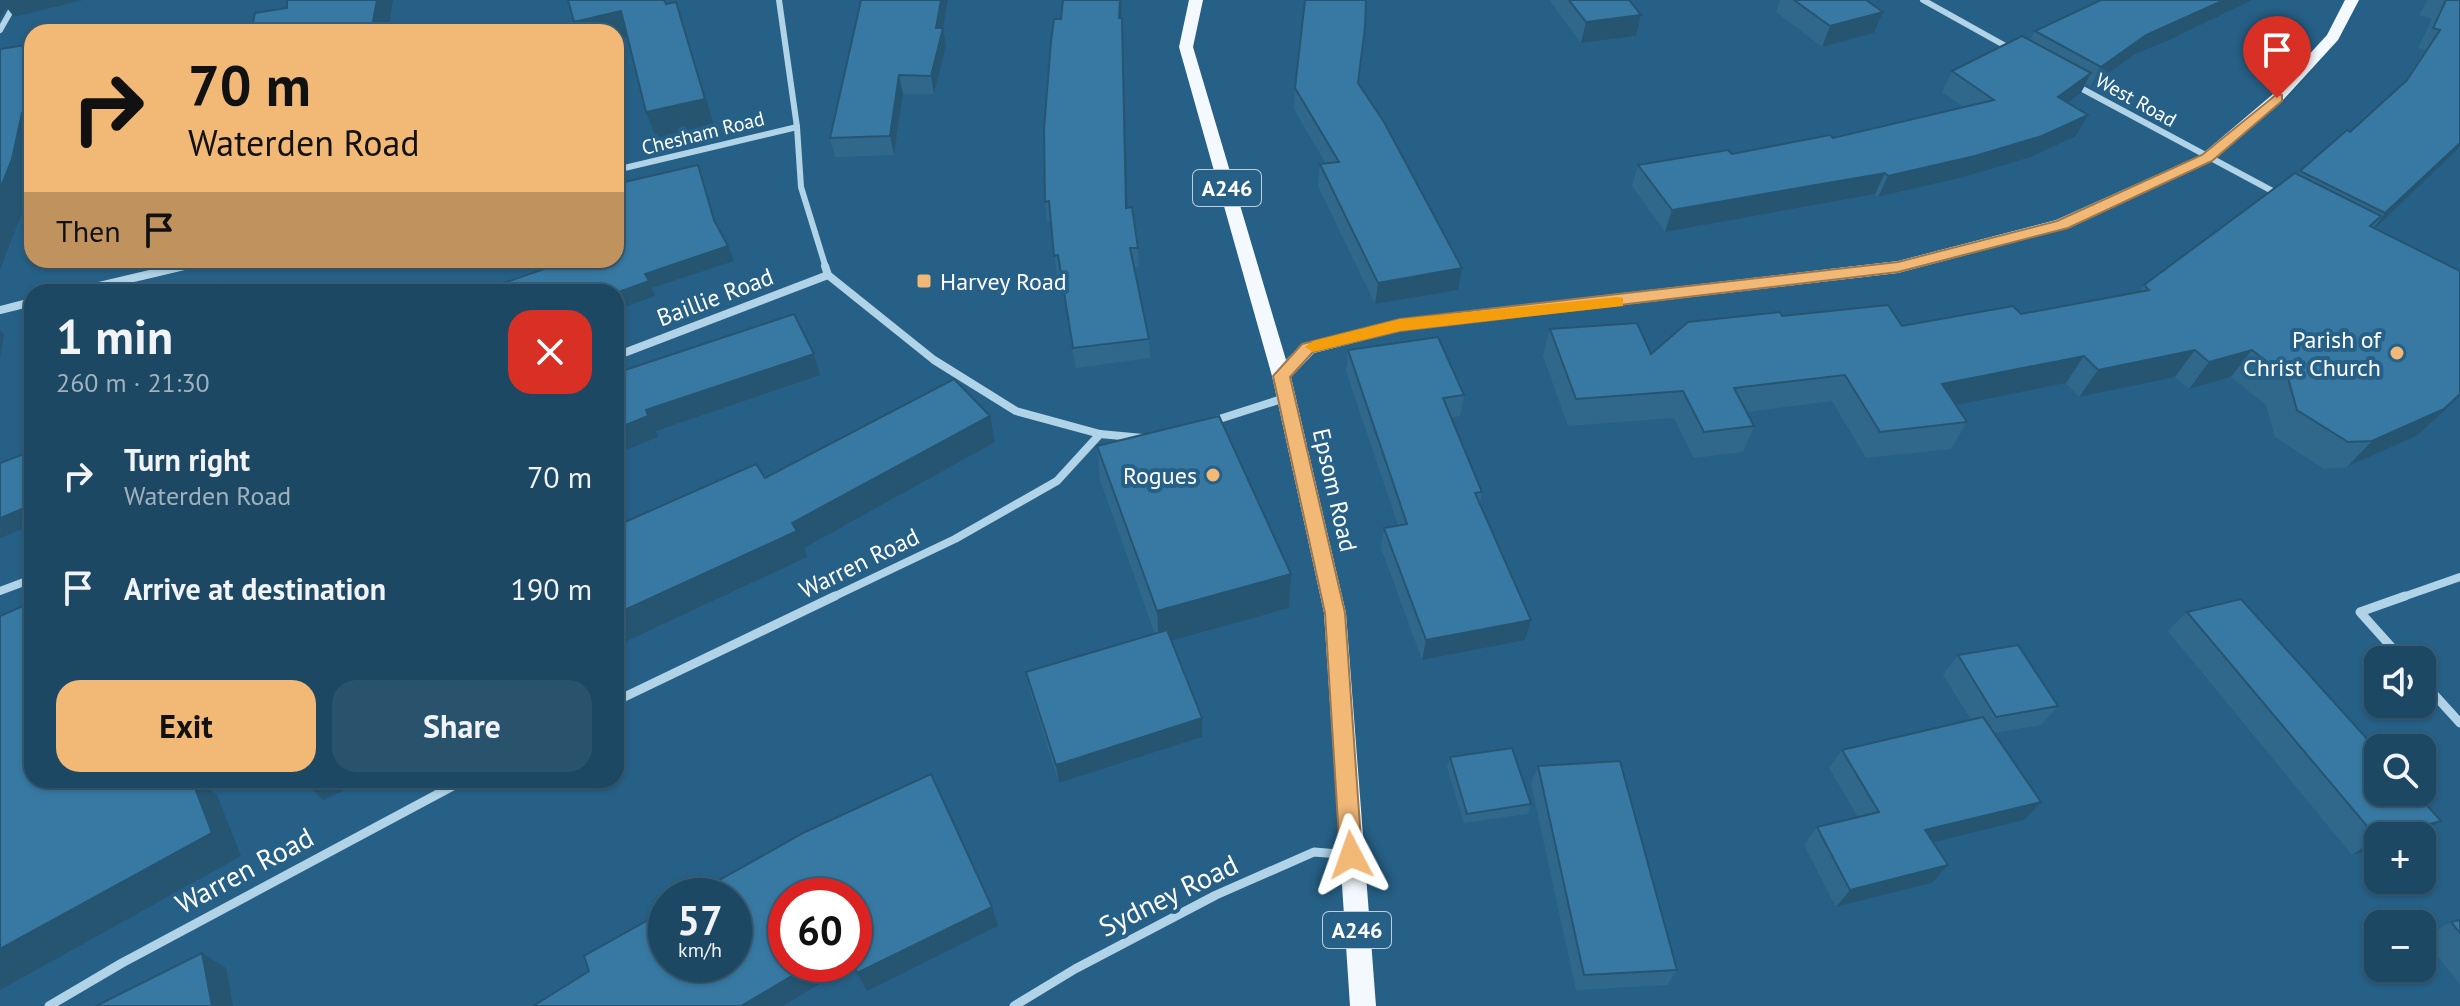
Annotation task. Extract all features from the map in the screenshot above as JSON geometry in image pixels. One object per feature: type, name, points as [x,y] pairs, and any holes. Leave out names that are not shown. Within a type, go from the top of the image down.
[{"type":"main road","name":"Epsom Road","points":[[1196,0],[1186,47],[1281,376],[1335,613],[1363,1006]]},
{"type":"main road","points":[[1281,376],[1308,348],[1400,325],[1898,267],[2062,224],[2207,158],[2296,78],[2333,37],[2352,0]]},
{"type":"street","points":[[0,30],[17,0]]},
{"type":"street","points":[[779,0],[797,127],[801,187],[828,275],[934,360],[1016,411],[1100,434],[1144,438],[1159,435]]},
{"type":"street","points":[[1923,0],[2018,53]]},
{"type":"street","name":"West Road","points":[[2072,83],[2207,158],[2291,200]]},
{"type":"street","name":"Chesham Road","points":[[624,168],[797,127]]},
{"type":"street","points":[[102,284],[157,268]]},
{"type":"street","name":"Baillie Road","points":[[624,353],[828,275]]},
{"type":"street","points":[[0,310],[24,304]]},
{"type":"street","points":[[1201,425],[1285,398]]},
{"type":"street","name":"Warren Road","points":[[624,697],[955,539],[1057,481],[1100,434]]},
{"type":"street","points":[[2390,646],[2360,612],[2460,577]]},
{"type":"street","points":[[0,591],[24,582]]},
{"type":"street","points":[[2436,696],[2460,723]]},
{"type":"street","name":"Warren Road","points":[[49,1006],[122,963],[449,788]]},
{"type":"street","name":"Sydney Road","points":[[1014,1006],[1075,969],[1216,895],[1314,852],[1351,855]]},
{"type":"building","points":[[287,0],[377,0],[373,24],[253,24],[255,13],[287,8]]},
{"type":"building","points":[[568,0],[676,2],[705,99],[646,112],[621,11],[574,22]]},
{"type":"building","points":[[861,0],[941,0],[936,28],[943,28],[931,76],[899,75],[890,136],[830,138]]},
{"type":"building","points":[[1063,0],[1120,0],[1126,208],[1132,207],[1138,248],[1130,248],[1149,339],[1073,348],[1058,255],[1054,256],[1049,201],[1045,202],[1044,129],[1051,41],[1054,19],[1061,19]]},
{"type":"building","points":[[1305,0],[1366,0],[1358,83],[1384,122],[1462,268],[1378,283],[1320,164],[1339,162],[1295,88]]},
{"type":"building","points":[[1569,0],[1629,0],[1641,15],[1586,22]]},
{"type":"building","points":[[1794,0],[1866,0],[1883,12],[1830,26]]},
{"type":"building","points":[[2101,0],[2224,0],[2146,35],[2101,67],[2035,31]]},
{"type":"building","points":[[2446,0],[2460,0],[2460,143],[2385,213],[2300,171],[2347,130],[2350,132],[2407,80],[2440,30],[2433,28]]},
{"type":"building","points":[[2022,36],[2091,73],[2058,97],[2088,115],[2042,136],[1975,156],[1888,176],[1885,173],[1672,210],[1638,165],[1728,150],[1732,154],[1830,135],[1833,138],[1994,100],[1952,71]]},
{"type":"building","points":[[24,45],[24,113],[12,159],[0,189],[0,49]]},
{"type":"building","points":[[698,165],[714,220],[728,246],[645,274],[649,281],[624,290],[624,284],[501,284],[547,268],[624,268],[624,182]]},
{"type":"building","points":[[2295,173],[2381,216],[2370,226],[2460,271],[2460,394],[2444,409],[2372,441],[2348,442],[2297,410],[2288,378],[2252,350],[2209,362],[2195,350],[2098,370],[2084,356],[1942,384],[1967,422],[1880,432],[1845,375],[1734,388],[1754,426],[1704,432],[1683,391],[1576,399],[1550,329],[1637,323],[1651,354],[1688,322],[1888,305],[1902,326],[2013,306],[2021,314],[2149,290],[2144,285]]},
{"type":"building","points":[[794,314],[814,354],[646,410],[648,416],[624,426],[624,370]]},
{"type":"building","points":[[1438,337],[1464,395],[1443,398],[1482,492],[1475,493],[1531,620],[1426,640],[1384,528],[1407,524],[1348,350]]},
{"type":"building","points":[[954,379],[990,416],[792,523],[797,531],[624,610],[624,522],[756,464],[765,478]]},
{"type":"building","points":[[1219,416],[1291,574],[1157,611],[1097,446]]},
{"type":"building","points":[[24,454],[24,508],[0,518],[0,463]]},
{"type":"building","points":[[2241,599],[2364,735],[2364,806],[2428,806],[2441,821],[2364,823],[2187,612]]},
{"type":"building","points":[[24,606],[24,788],[195,788],[212,833],[0,949],[0,616]]},
{"type":"building","points":[[1167,630],[1202,718],[1056,765],[1026,672]]},
{"type":"building","points":[[2018,645],[2058,706],[1996,717],[1958,655]]},
{"type":"building","points":[[1983,717],[2041,802],[1925,830],[1948,865],[1850,890],[1817,827],[1879,812],[1842,750]]},
{"type":"building","points":[[1512,748],[1531,804],[1467,814],[1450,757]]},
{"type":"building","points":[[1620,761],[1677,970],[1584,975],[1538,766]]},
{"type":"building","points":[[931,774],[992,907],[872,966],[872,878],[768,878],[768,982],[782,982],[741,1006],[533,1006],[589,971],[584,956],[648,920],[648,982],[752,982],[752,878],[723,878],[805,832]]},
{"type":"building","points":[[2460,920],[2460,933],[2451,922]]},
{"type":"building","points":[[202,953],[212,1006],[96,1006]]},
{"type":"slow traffic","points":[[1313,347],[1400,325],[1617,302]]},
{"type":"place","name":"Harvey Road","points":[[924,281]]},
{"type":"place","name":"Parish of Christ Church","points":[[2397,353]]},
{"type":"place","name":"Rogues","points":[[1213,475]]},
{"type":"route","points":[[1351,855],[1335,613],[1281,376],[1308,348],[1400,325],[1636,300],[1898,267],[2062,224],[2207,158],[2277,98]]}]
